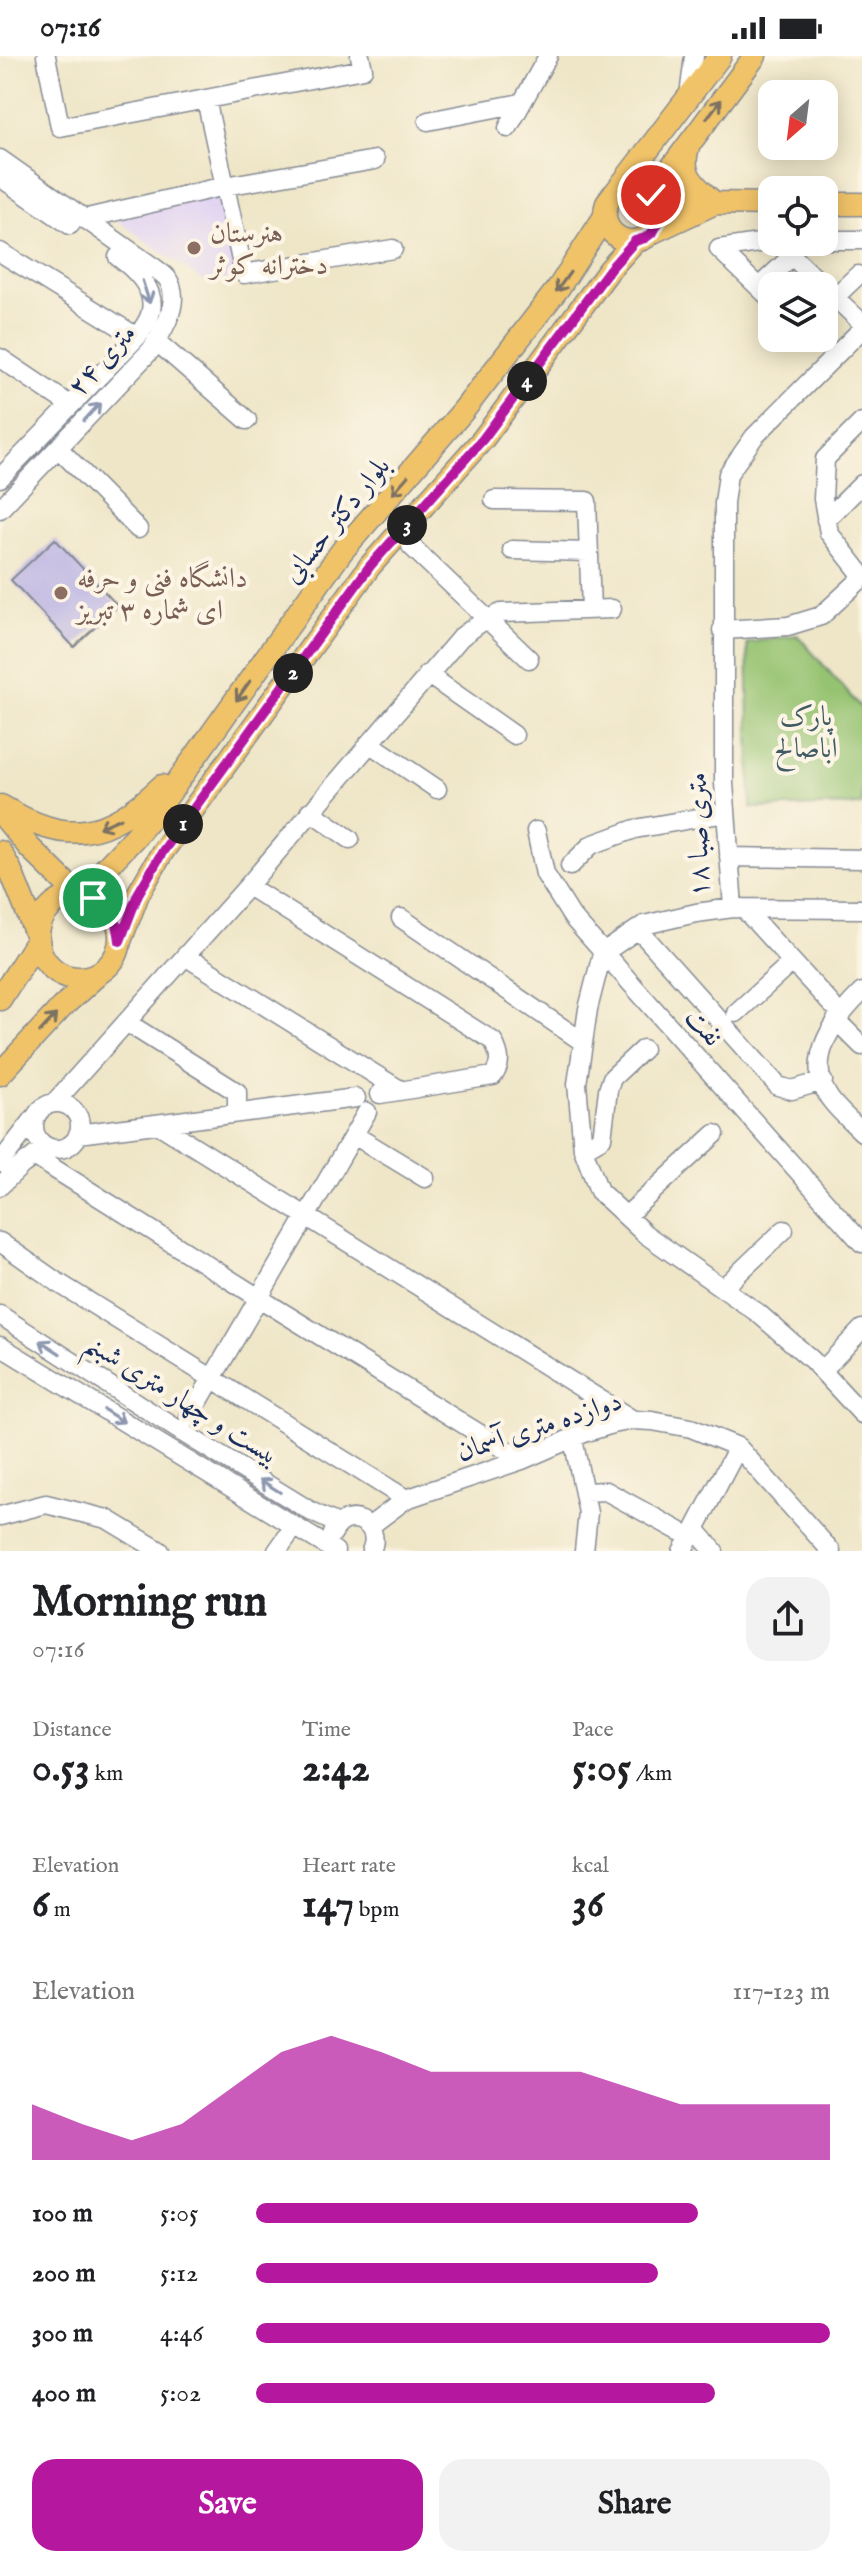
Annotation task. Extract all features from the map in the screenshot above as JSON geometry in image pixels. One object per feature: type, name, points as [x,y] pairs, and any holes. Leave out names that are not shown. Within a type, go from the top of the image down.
[{"type":"main road","points":[[714,203],[644,236],[615,235],[608,227],[605,216],[608,201],[720,56]]},
{"type":"main road","points":[[652,196],[755,56]]},
{"type":"main road","points":[[691,140],[685,158],[687,174],[714,203]]},
{"type":"main road","points":[[615,193],[634,187],[652,196],[714,203],[758,204]]},
{"type":"main road","points":[[644,236],[659,215],[652,196]]},
{"type":"main road","points":[[838,204],[862,204]]},
{"type":"main road","name":"بلوار دکتر حسابی","points":[[79,896],[135,837],[342,551],[472,400],[559,287],[605,216]]},
{"type":"main road","name":"بلوار دکتر حسابی","points":[[120,941],[138,894],[163,851],[370,566],[483,439],[610,269],[644,236]]},
{"type":"main road","points":[[0,806],[26,821],[55,832],[93,830],[143,804],[193,759]]},
{"type":"main road","points":[[0,812],[29,847],[79,896]]},
{"type":"main road","points":[[0,852],[10,869],[48,964],[71,977],[85,978],[98,974]]},
{"type":"main road","points":[[0,999],[38,939],[45,914],[55,905],[66,898],[93,898],[114,915],[119,927],[117,954],[0,1074]]},
{"type":"street","points":[[46,56],[60,127],[206,99],[361,63]]},
{"type":"street","points":[[508,128],[548,56]]},
{"type":"street","points":[[689,96],[694,56]]},
{"type":"street","points":[[206,99],[244,274],[393,249]]},
{"type":"street","points":[[428,121],[521,103]]},
{"type":"street","name":"۲۴ متری","points":[[0,159],[21,182],[137,271],[149,293],[151,314],[137,337],[0,478]]},
{"type":"street","points":[[83,219],[225,186],[375,160]]},
{"type":"street","name":"۲۴ متری","points":[[0,177],[21,182],[152,266],[168,279],[173,299],[165,328],[156,341],[0,509]]},
{"type":"street","points":[[838,240],[862,240]]},
{"type":"street","points":[[758,243],[719,249],[758,286]]},
{"type":"street","points":[[0,252],[137,337]]},
{"type":"street","points":[[781,272],[792,256],[808,272]]},
{"type":"street","points":[[838,284],[858,275]]},
{"type":"street","points":[[838,300],[862,323]]},
{"type":"street","name":"متری صبا ۱۸","points":[[602,954],[644,925],[696,913],[738,908],[729,857],[726,813],[722,630],[724,503],[728,474],[754,437],[862,329]]},
{"type":"street","points":[[156,341],[247,420]]},
{"type":"street","points":[[0,358],[70,405]]},
{"type":"street","points":[[722,630],[788,626],[821,616],[862,576],[829,533],[823,499],[825,459],[862,422]]},
{"type":"street","points":[[58,448],[138,529]]},
{"type":"street","points":[[826,520],[862,484]]},
{"type":"street","points":[[494,500],[587,501],[591,610]]},
{"type":"street","points":[[411,546],[529,659]]},
{"type":"street","points":[[512,550],[589,552]]},
{"type":"street","points":[[54,1103],[248,886],[461,637],[501,613],[612,609]]},
{"type":"street","points":[[427,674],[514,735]]},
{"type":"street","points":[[369,743],[437,789]]},
{"type":"street","points":[[310,811],[350,839]]},
{"type":"street","points":[[570,866],[591,845],[635,829],[726,813]]},
{"type":"street","name":"نفت","points":[[536,831],[545,874],[572,917],[862,1243]]},
{"type":"street","points":[[729,857],[862,859]]},
{"type":"street","points":[[189,1418],[354,1135],[362,1105],[360,1091],[367,1087],[375,1088],[380,1094],[493,1076],[500,1066],[500,1055],[493,1041],[248,886]]},
{"type":"street","points":[[738,908],[862,909]]},
{"type":"street","points":[[738,908],[791,963],[862,1046]]},
{"type":"street","points":[[401,918],[583,1042]]},
{"type":"street","points":[[638,929],[778,1086],[792,1090],[823,1081]]},
{"type":"street","points":[[602,954],[588,1009],[577,1084],[583,1149],[599,1191],[645,1234],[758,1313],[822,1371],[862,1414]]},
{"type":"street","points":[[185,956],[400,1090]]},
{"type":"street","points":[[736,1013],[791,963]]},
{"type":"street","points":[[862,992],[834,1013],[824,1045],[821,1075],[827,1096],[862,1132]]},
{"type":"street","points":[[126,1022],[237,1092],[237,1113]]},
{"type":"street","points":[[583,1149],[602,1138],[612,1078],[643,1049]]},
{"type":"street","points":[[0,1163],[43,1107],[62,1103],[75,1112],[80,1127],[66,1147],[41,1151],[0,1186]]},
{"type":"street","points":[[78,1134],[237,1113],[362,1105]]},
{"type":"street","points":[[36,1116],[34,1124],[41,1151],[259,1298],[522,1460]]},
{"type":"street","points":[[158,1124],[633,1420]]},
{"type":"street","points":[[626,1216],[715,1134]]},
{"type":"street","points":[[354,1135],[425,1178]]},
{"type":"street","points":[[723,1288],[784,1230]]},
{"type":"street","points":[[0,1242],[57,1282],[406,1499]]},
{"type":"street","name":"بیست و چهار متری شبنم","points":[[0,1315],[206,1447],[312,1512],[338,1524]]},
{"type":"street","points":[[822,1371],[862,1329]]},
{"type":"street","name":"بیست و چهار متری شبنم","points":[[0,1346],[336,1551]]},
{"type":"street","name":"دوازده متری آسمان","points":[[370,1526],[406,1499],[522,1460],[613,1424],[633,1420],[691,1428],[738,1447],[831,1551]]},
{"type":"street","points":[[573,1439],[588,1513],[584,1551]]},
{"type":"street","points":[[682,1551],[687,1530],[738,1447]]},
{"type":"street","points":[[585,1492],[606,1491],[687,1530],[714,1551]]},
{"type":"street","points":[[0,1516],[46,1504],[107,1519],[160,1551]]},
{"type":"street","points":[[336,1551],[332,1537],[338,1524],[350,1518],[358,1518],[370,1526],[374,1538],[371,1551]]},
{"type":"street","points":[[277,1551],[294,1527]]},
{"type":"shaded area","name":"هنرستان دخترانه کوثر","points":[[220,193],[239,276],[207,284],[115,219]]},
{"type":"green space","name":"پارک اباصالح","points":[[797,635],[862,709],[862,805],[751,808],[747,643]]},
{"type":"building","points":[[55,539],[118,606],[74,647],[11,580]]},
{"type":"place","name":"هنرستان دخترانه کوثر","points":[[194,248]]},
{"type":"place","name":"دانشگاه فنی و حرفه ای شماره ۳ تبریز","points":[[61,593]]},
{"type":"route","points":[[93,898],[114,915],[120,941],[138,894],[163,851],[370,566],[483,439],[610,269],[635,241],[653,232],[659,221],[659,211],[651,195]]}]
